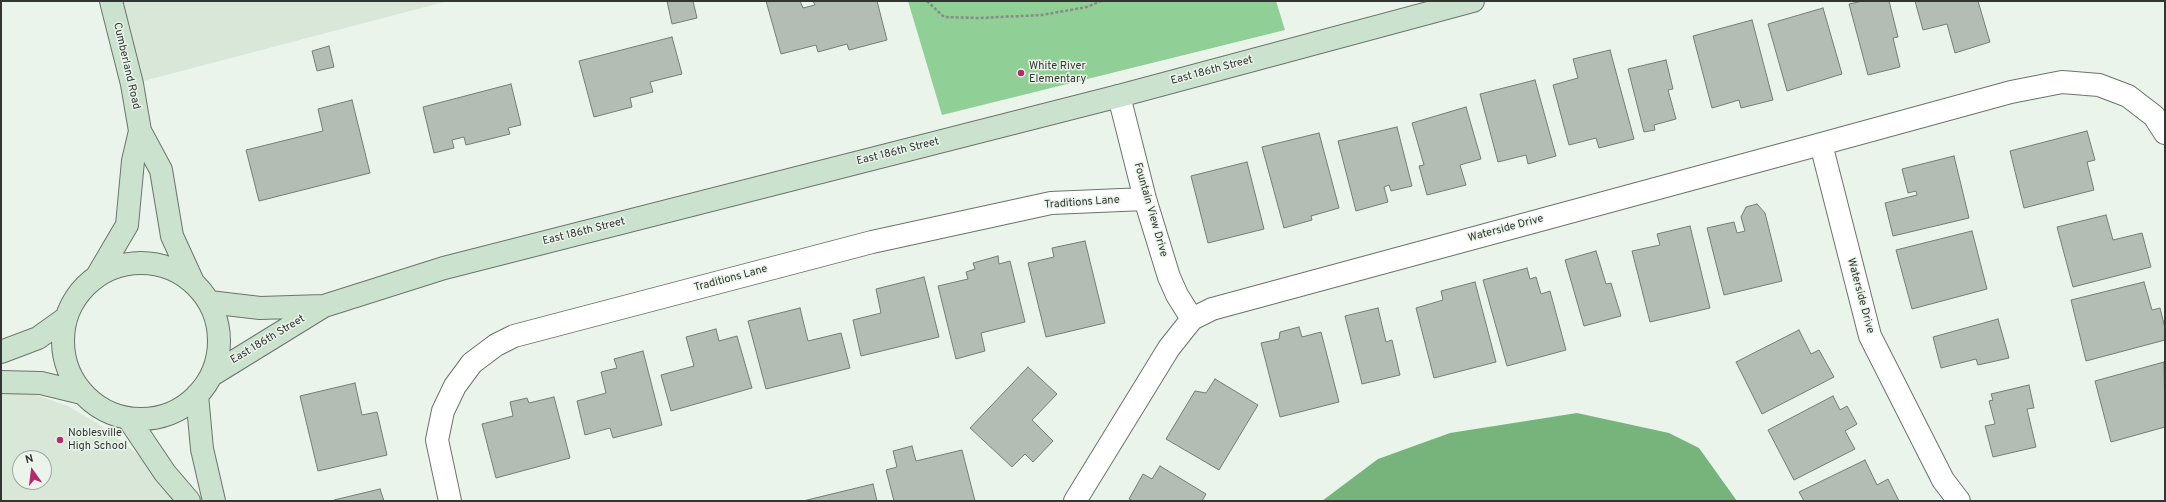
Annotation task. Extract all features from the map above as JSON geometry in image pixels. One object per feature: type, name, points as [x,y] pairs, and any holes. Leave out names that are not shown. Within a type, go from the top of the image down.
[{"type":"street","name":"Cumberland Road","points":[[110,1],[132,84],[140,131],[161,170],[172,236],[193,282]]},
{"type":"street","name":"East 186th Street","points":[[212,375],[324,306],[444,268],[1119,96],[1473,1]]},
{"type":"street","name":"Waterside Drive","points":[[1192,319],[1212,310],[2011,92],[2062,82],[2099,85],[2128,96],[2154,116],[2165,133]]},
{"type":"street","name":"Fountain View Drive","points":[[1119,96],[1145,199],[1169,277],[1177,295],[1192,319]]},
{"type":"street","name":"Cumberland Road","points":[[97,276],[127,225],[133,161],[140,131]]},
{"type":"street","name":"Waterside Drive","points":[[1821,144],[1870,336],[1944,480],[1959,501]]},
{"type":"street","name":"Traditions Lane","points":[[450,501],[437,440],[443,411],[455,386],[472,363],[496,345],[514,336],[879,240],[1051,203],[1145,199]]},
{"type":"street","points":[[148,263],[172,269],[193,282],[209,302],[218,325],[219,351],[212,375],[197,395],[177,410],[153,418],[128,418],[103,409],[82,393],[68,370],[63,345],[66,318],[78,295],[97,276],[121,265],[148,263]]},
{"type":"street","name":"East 186th Street","points":[[209,302],[260,308],[324,306]]},
{"type":"street","points":[[1,352],[38,338],[66,318]]},
{"type":"street","points":[[1075,501],[1169,348],[1192,319]]},
{"type":"street","points":[[1,382],[41,383],[82,393]]},
{"type":"street","points":[[197,395],[202,449],[214,501]]},
{"type":"street","points":[[128,418],[165,473],[189,501]]},
{"type":"path","points":[[926,1],[944,17],[980,18],[1042,15],[1087,6],[1101,1]]},
{"type":"shaded area","points":[[111,1],[448,1],[132,84]]},
{"type":"shaded area","name":"White River Elementary","points":[[908,1],[1276,1],[1285,30],[942,115]]},
{"type":"shaded area","name":"Noblesville High School","points":[[1,393],[33,394],[68,406],[97,423],[140,456],[173,501],[1,501]]},
{"type":"shaded area","points":[[1577,413],[1669,433],[1699,448],[1737,501],[1322,501],[1378,459],[1450,433]]},
{"type":"building","points":[[667,1],[693,1],[697,18],[672,24]]},
{"type":"building","points":[[766,1],[800,1],[803,8],[815,5],[813,1],[877,1],[887,40],[849,50],[847,44],[818,52],[816,45],[781,54]]},
{"type":"building","points":[[1863,1],[1889,1],[1898,37],[1893,38],[1900,67],[1868,75],[1849,4]]},
{"type":"building","points":[[1915,1],[1978,1],[1990,42],[1955,53],[1947,24],[1923,30]]},
{"type":"building","points":[[1823,8],[1842,74],[1787,91],[1768,24]]},
{"type":"building","points":[[1752,20],[1773,100],[1741,108],[1739,100],[1712,108],[1693,36]]},
{"type":"building","points":[[672,37],[682,74],[650,82],[653,92],[630,98],[632,107],[594,117],[579,61]]},
{"type":"building","points":[[329,46],[334,67],[317,71],[312,51]]},
{"type":"building","points":[[1610,50],[1634,139],[1599,148],[1596,138],[1569,145],[1553,85],[1578,78],[1573,59]]},
{"type":"building","points":[[1666,60],[1673,89],[1668,90],[1676,119],[1654,125],[1655,130],[1644,132],[1628,69]]},
{"type":"building","points":[[1535,80],[1556,156],[1528,164],[1526,155],[1498,162],[1480,94]]},
{"type":"building","points":[[511,84],[521,125],[508,128],[510,134],[466,145],[464,137],[452,140],[454,148],[434,153],[423,107]]},
{"type":"building","points":[[352,100],[370,173],[259,201],[246,150],[323,131],[318,109]]},
{"type":"building","points":[[1466,107],[1481,159],[1460,165],[1466,185],[1427,195],[1419,166],[1424,165],[1412,123]]},
{"type":"building","points":[[1397,127],[1412,186],[1391,191],[1389,185],[1384,187],[1388,202],[1356,211],[1338,141]]},
{"type":"building","points":[[2087,131],[2095,160],[2087,162],[2094,190],[2024,208],[2010,151]]},
{"type":"building","points":[[1319,133],[1339,208],[1311,216],[1312,220],[1284,228],[1262,147]]},
{"type":"building","points":[[1954,156],[1969,218],[1893,236],[1885,203],[1917,195],[1916,191],[1908,193],[1902,169]]},
{"type":"building","points":[[1247,162],[1264,229],[1208,243],[1191,176]]},
{"type":"building","points":[[1757,204],[1765,213],[1782,281],[1724,295],[1707,228],[1734,222],[1737,233],[1745,231],[1741,217],[1746,207]]},
{"type":"building","points":[[2106,215],[2113,240],[2142,233],[2151,267],[2073,287],[2057,227]]},
{"type":"building","points":[[1690,226],[1710,308],[1650,322],[1632,251],[1660,245],[1657,234]]},
{"type":"building","points":[[1972,231],[1987,289],[1912,309],[1896,250]]},
{"type":"building","points":[[1085,241],[1105,323],[1046,337],[1028,263],[1054,257],[1052,248]]},
{"type":"building","points":[[1596,251],[1606,284],[1611,283],[1621,316],[1584,326],[1565,260]]},
{"type":"building","points":[[998,256],[999,264],[1010,261],[1025,322],[981,333],[985,351],[956,359],[938,286],[968,279],[966,272],[975,269],[973,263]]},
{"type":"building","points":[[1527,268],[1530,279],[1536,277],[1541,294],[1550,291],[1566,350],[1507,366],[1483,280]]},
{"type":"building","points":[[924,277],[939,337],[861,356],[853,320],[881,313],[876,289]]},
{"type":"building","points":[[1475,282],[1496,362],[1434,378],[1416,308],[1443,300],[1441,291]]},
{"type":"building","points":[[2144,282],[2152,310],[2160,308],[2165,328],[2165,340],[2086,361],[2071,300]]},
{"type":"building","points":[[800,308],[808,341],[841,333],[850,368],[766,389],[748,321]]},
{"type":"building","points":[[1378,308],[1386,342],[1392,340],[1400,375],[1362,384],[1345,316]]},
{"type":"building","points":[[1998,319],[2009,358],[1978,365],[1976,359],[1941,368],[1933,337]]},
{"type":"building","points":[[1299,327],[1302,337],[1321,332],[1339,402],[1280,417],[1261,343],[1279,339],[1280,332]]},
{"type":"building","points":[[716,329],[719,341],[737,336],[752,388],[671,411],[661,375],[694,366],[686,337]]},
{"type":"building","points":[[1799,330],[1811,354],[1819,350],[1834,377],[1762,414],[1736,362]]},
{"type":"building","points":[[643,351],[662,425],[613,438],[610,428],[585,435],[577,401],[606,393],[601,372],[617,368],[614,359]]},
{"type":"building","points":[[2164,362],[2165,427],[2111,442],[2095,381]]},
{"type":"building","points":[[1028,367],[1057,394],[1032,420],[1053,441],[1033,462],[1025,454],[1012,467],[970,428]]},
{"type":"building","points":[[1215,379],[1258,405],[1219,470],[1166,439],[1195,391],[1206,393]]},
{"type":"building","points":[[355,383],[362,415],[377,412],[387,455],[318,471],[300,396]]},
{"type":"building","points":[[2029,385],[2034,408],[2027,409],[2036,447],[1993,457],[1985,426],[1995,424],[1989,401],[1993,400],[1991,394]]},
{"type":"building","points":[[1833,396],[1840,410],[1847,406],[1857,424],[1845,431],[1855,449],[1794,480],[1768,430]]},
{"type":"building","points":[[554,397],[570,458],[496,478],[482,424],[513,416],[510,402],[527,398],[529,403]]},
{"type":"building","points":[[912,446],[916,461],[962,450],[975,501],[894,501],[886,470],[897,467],[893,451]]},
{"type":"building","points":[[1865,460],[1877,485],[1888,479],[1899,501],[1804,501],[1799,492]]},
{"type":"building","points":[[1160,466],[1206,494],[1202,501],[1133,501],[1129,499],[1143,474],[1152,479]]},
{"type":"building","points":[[873,484],[877,501],[803,501]]},
{"type":"building","points":[[380,489],[384,501],[334,500]]},
{"type":"place","name":"White River Elementary","points":[[1021,73]]},
{"type":"place","name":"Noblesville High School","points":[[60,440]]}]
